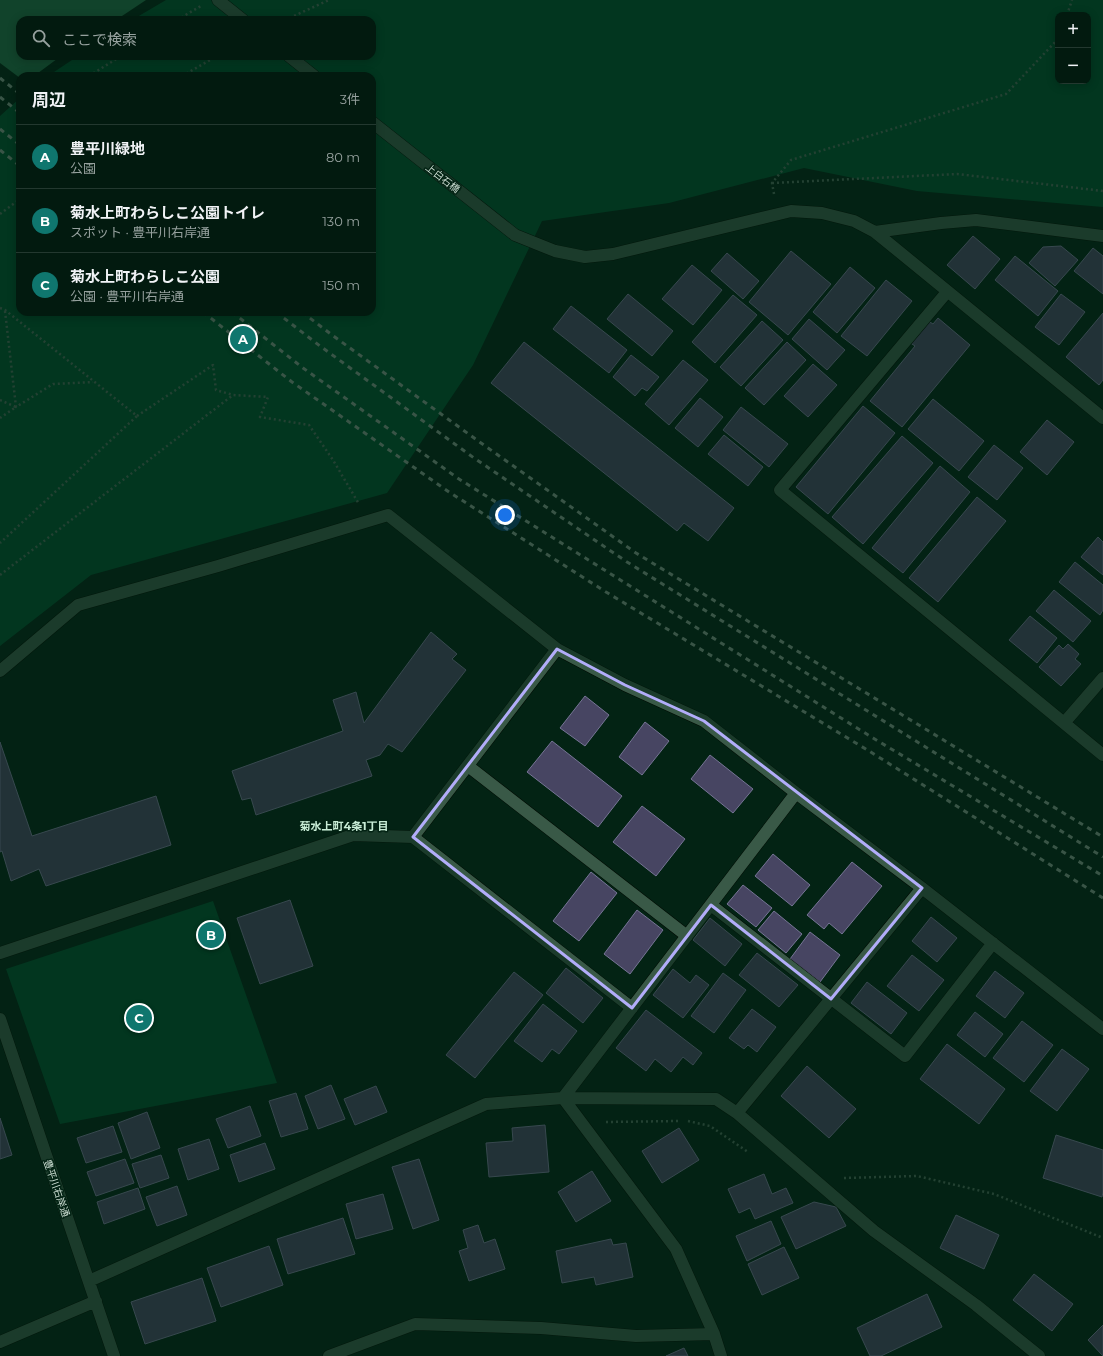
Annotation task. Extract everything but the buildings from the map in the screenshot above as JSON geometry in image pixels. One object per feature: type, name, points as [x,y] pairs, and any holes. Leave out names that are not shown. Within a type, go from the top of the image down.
[{"type":"street","points":[[212,1],[236,16]]},
{"type":"street","points":[[294,60],[309,72]]},
{"type":"street","name":"上白石橋","points":[[376,125],[515,235],[555,251],[584,257],[613,254],[791,211],[822,213],[854,221],[875,232],[1103,418]]},
{"type":"street","points":[[875,232],[940,223],[976,220],[1103,236]]},
{"type":"street","points":[[947,292],[780,490],[1103,755]]},
{"type":"street","points":[[0,671],[78,605],[218,566],[388,515],[557,649],[625,685],[704,721],[796,793],[922,888],[1103,1030]]},
{"type":"street","points":[[413,837],[557,649]]},
{"type":"street","points":[[1064,723],[1103,678]]},
{"type":"street","points":[[468,766],[687,936]]},
{"type":"street","points":[[563,1098],[796,793]]},
{"type":"street","points":[[0,953],[353,835],[413,837],[632,1008]]},
{"type":"street","points":[[737,1113],[922,888]]},
{"type":"street","points":[[711,905],[905,1056],[993,943]]},
{"type":"street","name":"豊平川右岸通","points":[[0,1019],[114,1356]]},
{"type":"street","points":[[563,1098],[676,1249],[714,1334],[721,1356]]},
{"type":"street","points":[[89,1281],[486,1104],[563,1098],[716,1099],[737,1113],[874,1231],[976,1305],[1039,1356]]},
{"type":"street","points":[[0,1342],[96,1301]]},
{"type":"street","points":[[329,1356],[415,1324],[541,1328],[636,1336],[714,1334]]},
{"type":"path","points":[[294,16],[329,0]]},
{"type":"path","points":[[1068,12],[1072,0]]},
{"type":"path","points":[[184,16],[212,1]]},
{"type":"path","points":[[772,184],[791,160],[1006,94],[1055,43]]},
{"type":"path","points":[[95,72],[115,60]]},
{"type":"path","points":[[189,72],[209,60]]},
{"type":"path","points":[[772,184],[957,174],[1103,191]]},
{"type":"path","points":[[772,184],[775,195]]},
{"type":"path","points":[[0,214],[16,202]]},
{"type":"path","points":[[0,308],[5,310],[137,416]]},
{"type":"path","points":[[0,313],[5,310]]},
{"type":"path","points":[[5,310],[16,407]]},
{"type":"path","points":[[0,543],[137,416],[213,365],[216,390],[234,396],[268,397],[260,417],[309,425],[333,460],[368,521]]},
{"type":"path","points":[[0,418],[53,384],[93,382]]},
{"type":"path","points":[[0,575],[234,396]]},
{"type":"path","points":[[0,400],[16,407]]},
{"type":"path","points":[[581,1122],[689,1121],[710,1126],[754,1155]]},
{"type":"path","points":[[841,1178],[918,1176],[994,1194],[1103,1238]]},
{"type":"highlighted area","points":[[557,649],[625,685],[704,721],[922,888],[831,999],[711,905],[632,1008],[413,837]]},
{"type":"shaded area","points":[[0,0],[146,0],[122,16],[16,16],[16,60],[56,60],[39,72],[16,72],[16,91],[0,104]]},
{"type":"shaded area","points":[[166,0],[1103,0],[1103,207],[917,191],[804,168],[669,203],[542,221],[473,365],[387,493],[91,575],[0,646],[0,116],[16,102],[16,316],[376,316],[376,72],[54,72],[72,60],[376,60],[376,16],[139,16]]},
{"type":"shaded area","points":[[213,901],[277,1083],[60,1124],[6,969]]},
{"type":"pier","points":[[0,63],[16,75],[16,93],[0,106]]},
{"type":"railway","points":[[0,78],[16,91]]},
{"type":"railway","points":[[0,97],[16,110]]},
{"type":"railway","points":[[0,129],[16,142]]},
{"type":"railway","points":[[0,150],[16,163]]},
{"type":"railway","points":[[208,316],[292,382],[449,492],[606,592],[869,751],[1103,898]]},
{"type":"railway","points":[[237,316],[303,368],[459,479],[873,738],[1103,876]]},
{"type":"railway","points":[[281,316],[474,458],[627,562],[1103,857]]},
{"type":"railway","points":[[307,316],[481,443],[636,553],[1103,837]]},
{"type":"place","name":"豊平川緑地","points":[[243,339]]},
{"type":"place","name":"菊水上町わらしこ公園トイレ","points":[[211,935]]},
{"type":"place","name":"菊水上町わらしこ公園","points":[[139,1018]]},
{"type":"district","name":"菊水上町4条1丁目","points":[[344,826]]}]
